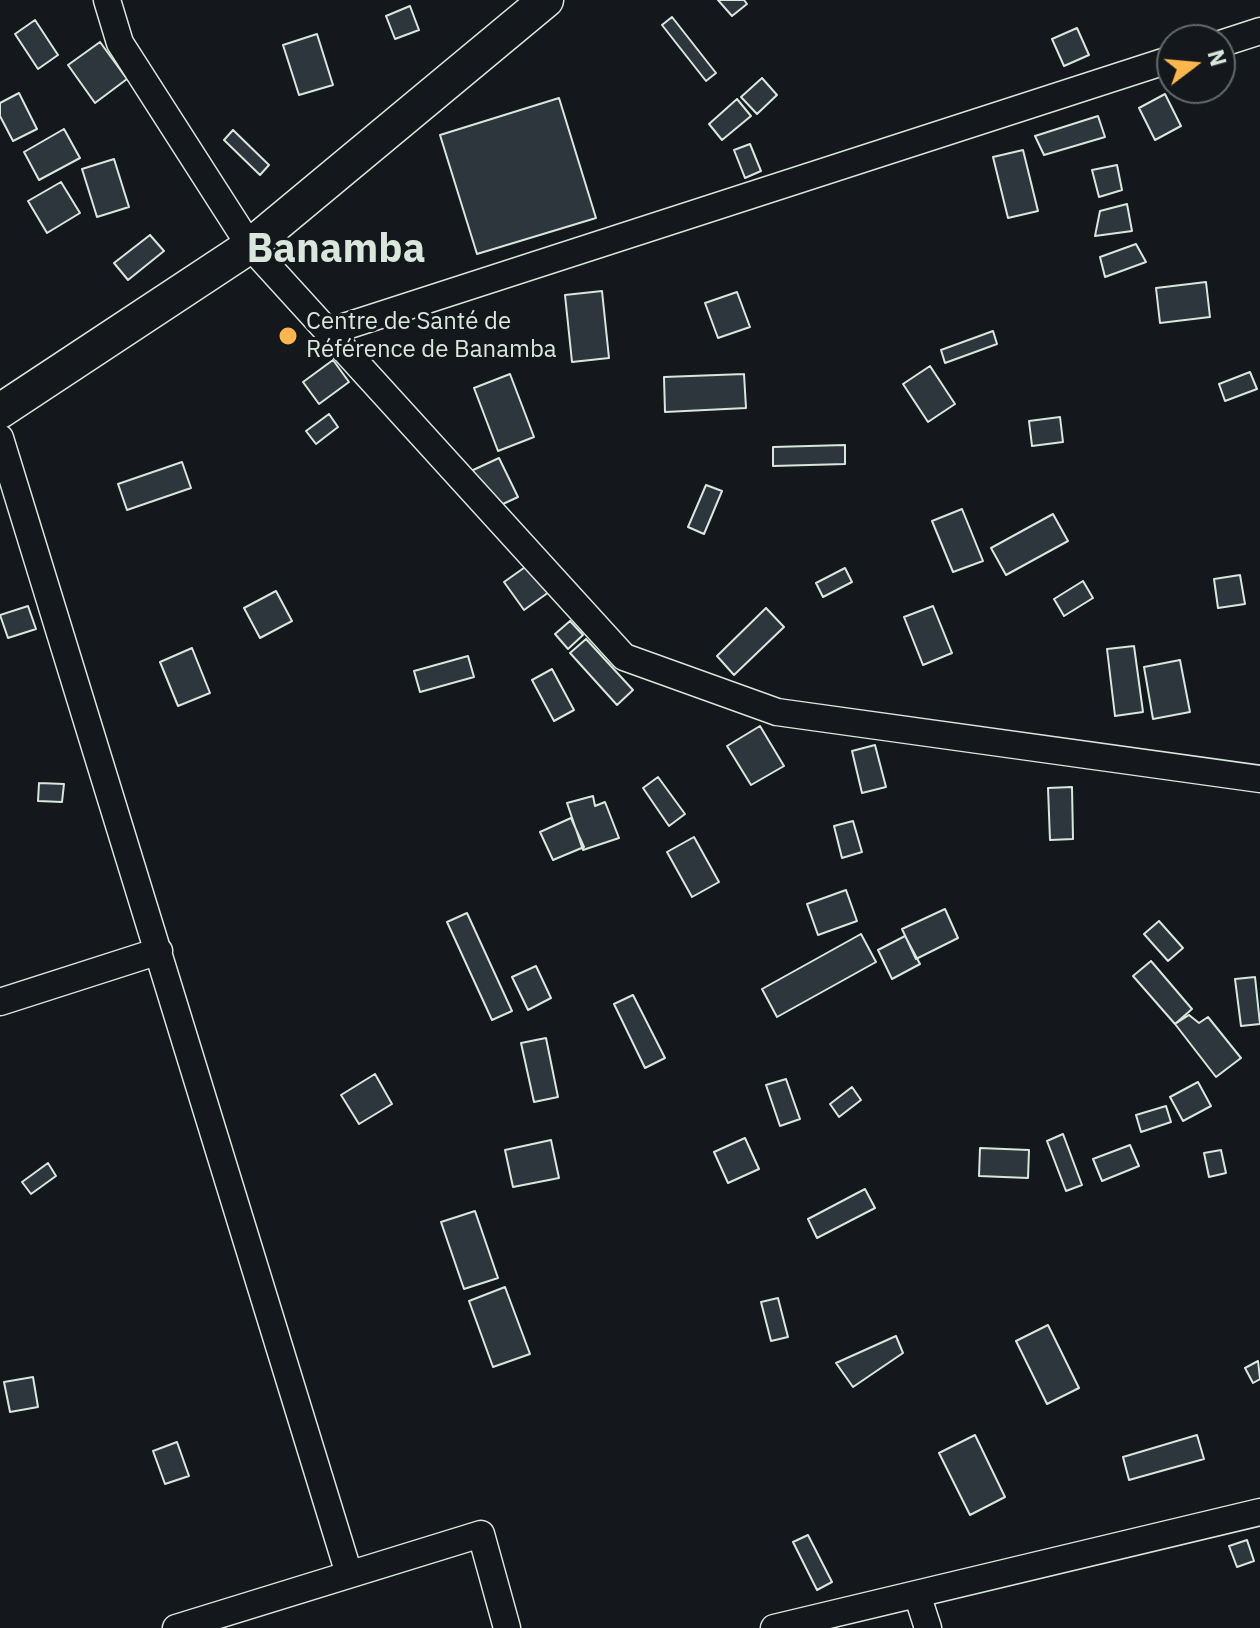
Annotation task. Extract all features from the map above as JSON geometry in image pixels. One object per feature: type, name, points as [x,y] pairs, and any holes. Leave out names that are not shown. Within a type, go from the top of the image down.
[{"type":"street","points":[[107,0],[120,43],[250,246],[624,657],[777,712],[1260,779]]},
{"type":"street","points":[[0,411],[250,246],[546,0]]},
{"type":"street","points":[[1236,39],[1260,31]]},
{"type":"street","points":[[328,332],[1156,64]]},
{"type":"street","points":[[0,438],[349,1574]]},
{"type":"street","points":[[0,1002],[159,951]]},
{"type":"street","points":[[774,1628],[1260,1512]]},
{"type":"street","points":[[176,1628],[481,1534],[507,1628]]},
{"type":"street","points":[[917,1594],[928,1628]]},
{"type":"building","points":[[718,0],[744,0],[747,4],[732,16]]},
{"type":"building","points":[[410,6],[419,30],[395,39],[386,16]]},
{"type":"building","points":[[672,17],[716,73],[706,81],[662,25]]},
{"type":"building","points":[[35,20],[58,55],[38,69],[15,34]]},
{"type":"building","points":[[1077,28],[1089,55],[1064,66],[1052,39]]},
{"type":"building","points":[[317,34],[333,85],[299,95],[283,45]]},
{"type":"building","points":[[100,42],[127,79],[95,103],[68,65]]},
{"type":"building","points":[[762,78],[777,95],[757,114],[741,97]]},
{"type":"building","points":[[19,93],[37,129],[13,141],[0,116],[0,103]]},
{"type":"building","points":[[559,98],[596,218],[477,254],[440,135]]},
{"type":"building","points":[[737,99],[751,116],[722,140],[709,124]]},
{"type":"building","points":[[1156,99],[1156,104],[1170,104],[1181,126],[1155,140],[1139,108]]},
{"type":"building","points":[[1098,116],[1105,137],[1044,155],[1035,136]]},
{"type":"building","points":[[64,129],[80,158],[39,180],[24,152]]},
{"type":"building","points":[[233,130],[269,165],[260,175],[224,140]]},
{"type":"building","points":[[750,144],[761,171],[745,178],[734,150]]},
{"type":"building","points":[[1023,150],[1038,211],[1008,218],[993,157]]},
{"type":"building","points":[[114,159],[129,207],[97,217],[82,169]]},
{"type":"building","points":[[1117,165],[1122,190],[1099,197],[1092,170]]},
{"type":"building","points":[[61,182],[80,213],[47,233],[28,201]]},
{"type":"building","points":[[1127,204],[1132,231],[1095,236],[1100,211]]},
{"type":"building","points":[[150,235],[164,251],[128,280],[114,263]]},
{"type":"building","points":[[1136,244],[1146,262],[1105,277],[1100,257]]},
{"type":"building","points":[[1206,282],[1210,317],[1160,323],[1156,288]]},
{"type":"building","points":[[602,291],[609,358],[572,362],[565,295]]},
{"type":"building","points":[[737,292],[750,327],[718,338],[705,303]]},
{"type":"building","points":[[993,331],[997,344],[945,363],[941,350]]},
{"type":"building","points":[[333,360],[349,382],[319,404],[303,382]]},
{"type":"building","points":[[930,366],[955,404],[928,422],[903,384]]},
{"type":"building","points":[[1250,372],[1257,389],[1225,401],[1219,384]]},
{"type":"building","points":[[510,374],[534,437],[498,451],[474,388]]},
{"type":"building","points":[[744,374],[746,408],[665,412],[664,377]]},
{"type":"building","points":[[329,414],[338,427],[316,444],[306,431]]},
{"type":"building","points":[[1060,417],[1063,442],[1032,446],[1029,421]]},
{"type":"building","points":[[845,445],[845,464],[773,466],[773,447]]},
{"type":"building","points":[[499,458],[518,497],[490,510],[471,471]]},
{"type":"building","points":[[182,462],[191,488],[127,510],[118,484]]},
{"type":"building","points":[[706,485],[722,491],[704,534],[688,527]]},
{"type":"building","points":[[962,509],[983,561],[953,572],[932,521]]},
{"type":"building","points":[[1053,514],[1068,541],[1006,575],[991,548]]},
{"type":"building","points":[[528,565],[549,592],[524,610],[504,582]]},
{"type":"building","points":[[845,568],[852,582],[823,597],[816,583]]},
{"type":"building","points":[[1240,575],[1245,604],[1218,608],[1214,579]]},
{"type":"building","points":[[1083,581],[1093,598],[1064,616],[1054,599]]},
{"type":"building","points":[[276,591],[292,621],[260,638],[244,608]]},
{"type":"building","points":[[28,606],[36,629],[8,638],[0,615]]},
{"type":"building","points":[[933,606],[952,653],[923,665],[904,617]]},
{"type":"building","points":[[766,608],[784,627],[734,675],[717,656]]},
{"type":"building","points":[[570,621],[583,635],[568,649],[555,634]]},
{"type":"building","points":[[586,639],[633,690],[617,705],[570,653]]},
{"type":"building","points":[[1134,646],[1143,712],[1115,716],[1107,649]]},
{"type":"building","points":[[192,648],[210,693],[178,706],[160,662]]},
{"type":"building","points":[[468,656],[474,677],[420,692],[414,671]]},
{"type":"building","points":[[1180,660],[1190,712],[1153,719],[1144,667]]},
{"type":"building","points":[[552,669],[574,710],[554,721],[532,680]]},
{"type":"building","points":[[760,726],[784,766],[751,785],[727,746]]},
{"type":"building","points":[[875,745],[886,787],[862,793],[852,751]]},
{"type":"building","points":[[658,777],[685,814],[669,826],[643,788]]},
{"type":"building","points":[[39,783],[64,784],[62,802],[38,801]]},
{"type":"building","points":[[1072,787],[1073,839],[1050,840],[1048,788]]},
{"type":"building","points":[[593,796],[595,806],[605,802],[619,838],[583,850],[567,803]]},
{"type":"building","points":[[571,818],[584,847],[553,860],[540,832]]},
{"type":"building","points":[[853,821],[862,852],[842,858],[834,826]]},
{"type":"building","points":[[694,837],[719,882],[692,897],[667,852]]},
{"type":"building","points":[[846,890],[857,921],[818,935],[807,904]]},
{"type":"building","points":[[945,909],[958,938],[916,959],[902,929]]},
{"type":"building","points":[[467,913],[512,1011],[492,1020],[447,922]]},
{"type":"building","points":[[1159,921],[1183,948],[1168,961],[1144,934]]},
{"type":"building","points":[[861,934],[876,962],[777,1017],[762,989]]},
{"type":"building","points":[[905,936],[920,964],[892,979],[878,950]]},
{"type":"building","points":[[1151,961],[1192,1009],[1175,1024],[1133,976]]},
{"type":"building","points":[[536,966],[551,998],[528,1010],[512,977]]},
{"type":"building","points":[[1255,977],[1260,1024],[1241,1026],[1235,979]]},
{"type":"building","points":[[633,995],[665,1058],[645,1068],[614,1004]]},
{"type":"building","points":[[1189,1015],[1199,1023],[1208,1017],[1241,1058],[1216,1077],[1175,1024]]},
{"type":"building","points":[[546,1038],[558,1097],[534,1102],[521,1043]]},
{"type":"building","points":[[375,1074],[392,1104],[359,1124],[341,1095]]},
{"type":"building","points":[[786,1079],[800,1119],[780,1126],[766,1085]]},
{"type":"building","points":[[1198,1082],[1211,1106],[1183,1121],[1170,1097]]},
{"type":"building","points":[[852,1087],[861,1100],[839,1117],[830,1104]]},
{"type":"building","points":[[1166,1106],[1171,1122],[1141,1132],[1136,1115]]},
{"type":"building","points":[[1063,1134],[1082,1185],[1066,1191],[1047,1141]]},
{"type":"building","points":[[745,1138],[759,1169],[728,1183],[714,1152]]},
{"type":"building","points":[[551,1140],[559,1178],[513,1187],[505,1150]]},
{"type":"building","points":[[1130,1145],[1139,1166],[1102,1181],[1093,1159]]},
{"type":"building","points":[[980,1148],[1029,1150],[1028,1178],[979,1176]]},
{"type":"building","points":[[1221,1150],[1226,1173],[1209,1177],[1204,1153]]},
{"type":"building","points":[[48,1163],[56,1176],[31,1194],[22,1182]]},
{"type":"building","points":[[865,1189],[875,1208],[817,1238],[808,1219]]},
{"type":"building","points":[[475,1211],[498,1278],[464,1289],[441,1222]]},
{"type":"building","points":[[505,1287],[530,1354],[493,1367],[469,1301]]},
{"type":"building","points":[[778,1298],[788,1337],[771,1341],[761,1302]]},
{"type":"building","points":[[1048,1325],[1079,1388],[1047,1404],[1016,1341]]},
{"type":"building","points":[[896,1336],[903,1353],[853,1387],[836,1363]]},
{"type":"building","points":[[1258,1361],[1260,1379],[1253,1383],[1245,1368]]},
{"type":"building","points":[[33,1377],[38,1407],[10,1412],[4,1382]]},
{"type":"building","points":[[975,1435],[1005,1497],[970,1515],[939,1453]]},
{"type":"building","points":[[1197,1435],[1204,1459],[1129,1480],[1123,1457]]},
{"type":"building","points":[[177,1442],[189,1476],[165,1484],[153,1451]]},
{"type":"building","points":[[808,1535],[832,1582],[817,1590],[793,1542]]},
{"type":"building","points":[[1247,1540],[1254,1561],[1237,1567],[1229,1546]]},
{"type":"place","name":"Centre de Santé de Référence de Banamba","points":[[288,336]]},
{"type":"district","name":"Banamba","points":[[336,250]]}]
